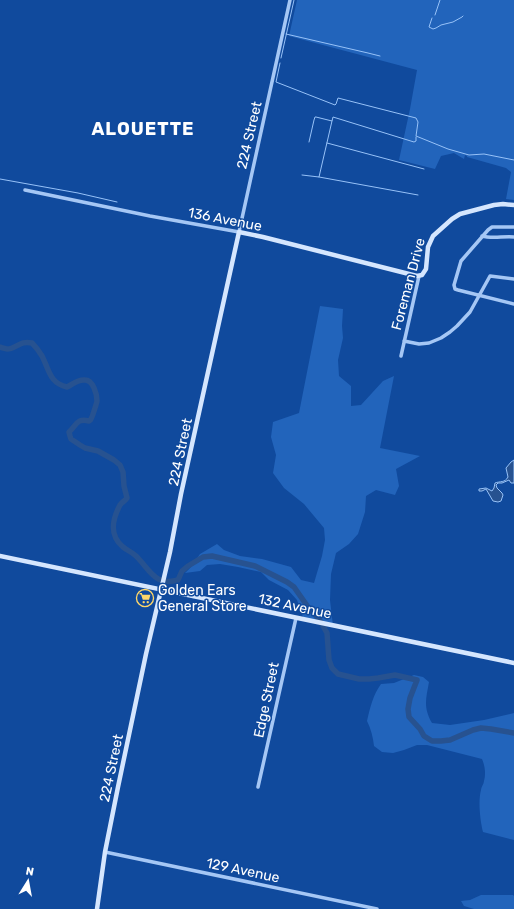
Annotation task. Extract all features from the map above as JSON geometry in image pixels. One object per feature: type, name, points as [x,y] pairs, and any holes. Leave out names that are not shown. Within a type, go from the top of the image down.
[{"type":"street","name":"224 Street","points":[[97,909],[105,852],[136,701],[290,0]]},
{"type":"street","name":"136 Avenue","points":[[25,190],[150,216],[239,232],[413,276],[419,276]]},
{"type":"street","name":"Foreman Drive","points":[[401,356],[419,276],[422,275],[426,269],[428,247],[433,236],[460,214],[494,205],[514,205]]},
{"type":"street","points":[[514,227],[490,228],[461,261],[454,285],[457,290],[514,304]]},
{"type":"street","points":[[482,236],[487,238],[514,237]]},
{"type":"street","points":[[404,341],[424,344],[441,338],[463,320],[474,305],[490,276],[514,280]]},
{"type":"street","name":"132 Avenue","points":[[0,556],[162,588],[333,626],[514,663]]},
{"type":"street","name":"Edge Street","points":[[258,787],[296,618]]},
{"type":"street","name":"129 Avenue","points":[[105,852],[377,909]]},
{"type":"shaded area","points":[[297,0],[514,0],[514,200],[506,199],[511,172],[506,168],[467,157],[465,155],[464,159],[454,153],[441,156],[435,169],[399,160],[417,70],[289,36]]},
{"type":"shaded area","points":[[320,306],[343,309],[343,338],[338,360],[339,376],[351,386],[351,406],[361,405],[383,381],[394,376],[380,448],[420,456],[396,469],[399,486],[395,495],[376,490],[366,496],[365,512],[358,534],[349,544],[336,553],[331,574],[330,600],[333,626],[304,620],[297,600],[288,590],[269,580],[261,572],[220,564],[207,565],[200,571],[185,573],[200,554],[217,544],[224,550],[240,556],[262,559],[291,567],[301,580],[314,583],[325,540],[324,528],[304,504],[284,488],[273,473],[276,455],[271,437],[273,422],[299,413]]},
{"type":"shaded area","points":[[514,460],[514,483],[511,483],[509,480],[496,485],[503,495],[501,501],[493,501],[486,489],[479,491],[479,489],[486,488],[492,491],[495,483],[505,480],[508,477],[506,468]]},
{"type":"shaded area","points":[[414,675],[423,677],[429,682],[426,707],[432,723],[450,725],[484,720],[514,713],[514,840],[483,832],[480,816],[480,794],[485,776],[482,759],[427,745],[417,745],[393,753],[382,752],[374,746],[372,733],[367,721],[372,702],[378,688],[381,684],[394,683]]},
{"type":"shaded area","points":[[481,895],[513,895],[514,909],[474,909],[464,906],[461,901],[470,900]]},
{"type":"waterway","points":[[281,58],[294,0]]},
{"type":"waterway","points":[[435,15],[440,0]]},
{"type":"waterway","points":[[432,18],[429,27],[433,29],[453,22],[463,16]]},
{"type":"waterway","points":[[286,34],[380,56]]},
{"type":"waterway","points":[[280,63],[276,82],[335,105],[338,98],[416,118],[418,122],[416,136],[448,149],[469,155],[484,154],[514,160]]},
{"type":"waterway","points":[[309,142],[315,117],[332,121],[333,117],[414,142],[416,141],[416,137]]},
{"type":"waterway","points":[[302,175],[319,177],[332,121]]},
{"type":"waterway","points":[[327,143],[424,169]]},
{"type":"waterway","points":[[319,177],[418,195]]},
{"type":"waterway","points":[[0,179],[78,193],[117,202]]},
{"type":"waterway","points":[[0,347],[10,349],[24,343],[32,343],[41,354],[50,375],[56,382],[67,387],[82,380],[90,382],[95,391],[97,401],[92,418],[89,421],[79,421],[69,432],[70,436],[71,439],[85,448],[98,451],[120,465],[123,472],[127,498],[121,504],[115,516],[113,527],[114,532],[123,547],[133,553],[151,573],[164,581],[178,580],[182,571],[188,566],[203,557],[212,556],[255,566],[294,587],[308,607],[319,619],[327,633],[329,660],[332,668],[338,674],[359,679],[395,675],[417,680],[410,698],[408,709],[409,717],[424,736],[432,741],[450,740],[481,728],[514,733]]},
{"type":"place","name":"Golden Ears General Store","points":[[145,598]]},
{"type":"district","name":"ALOUETTE","points":[[143,129]]}]
